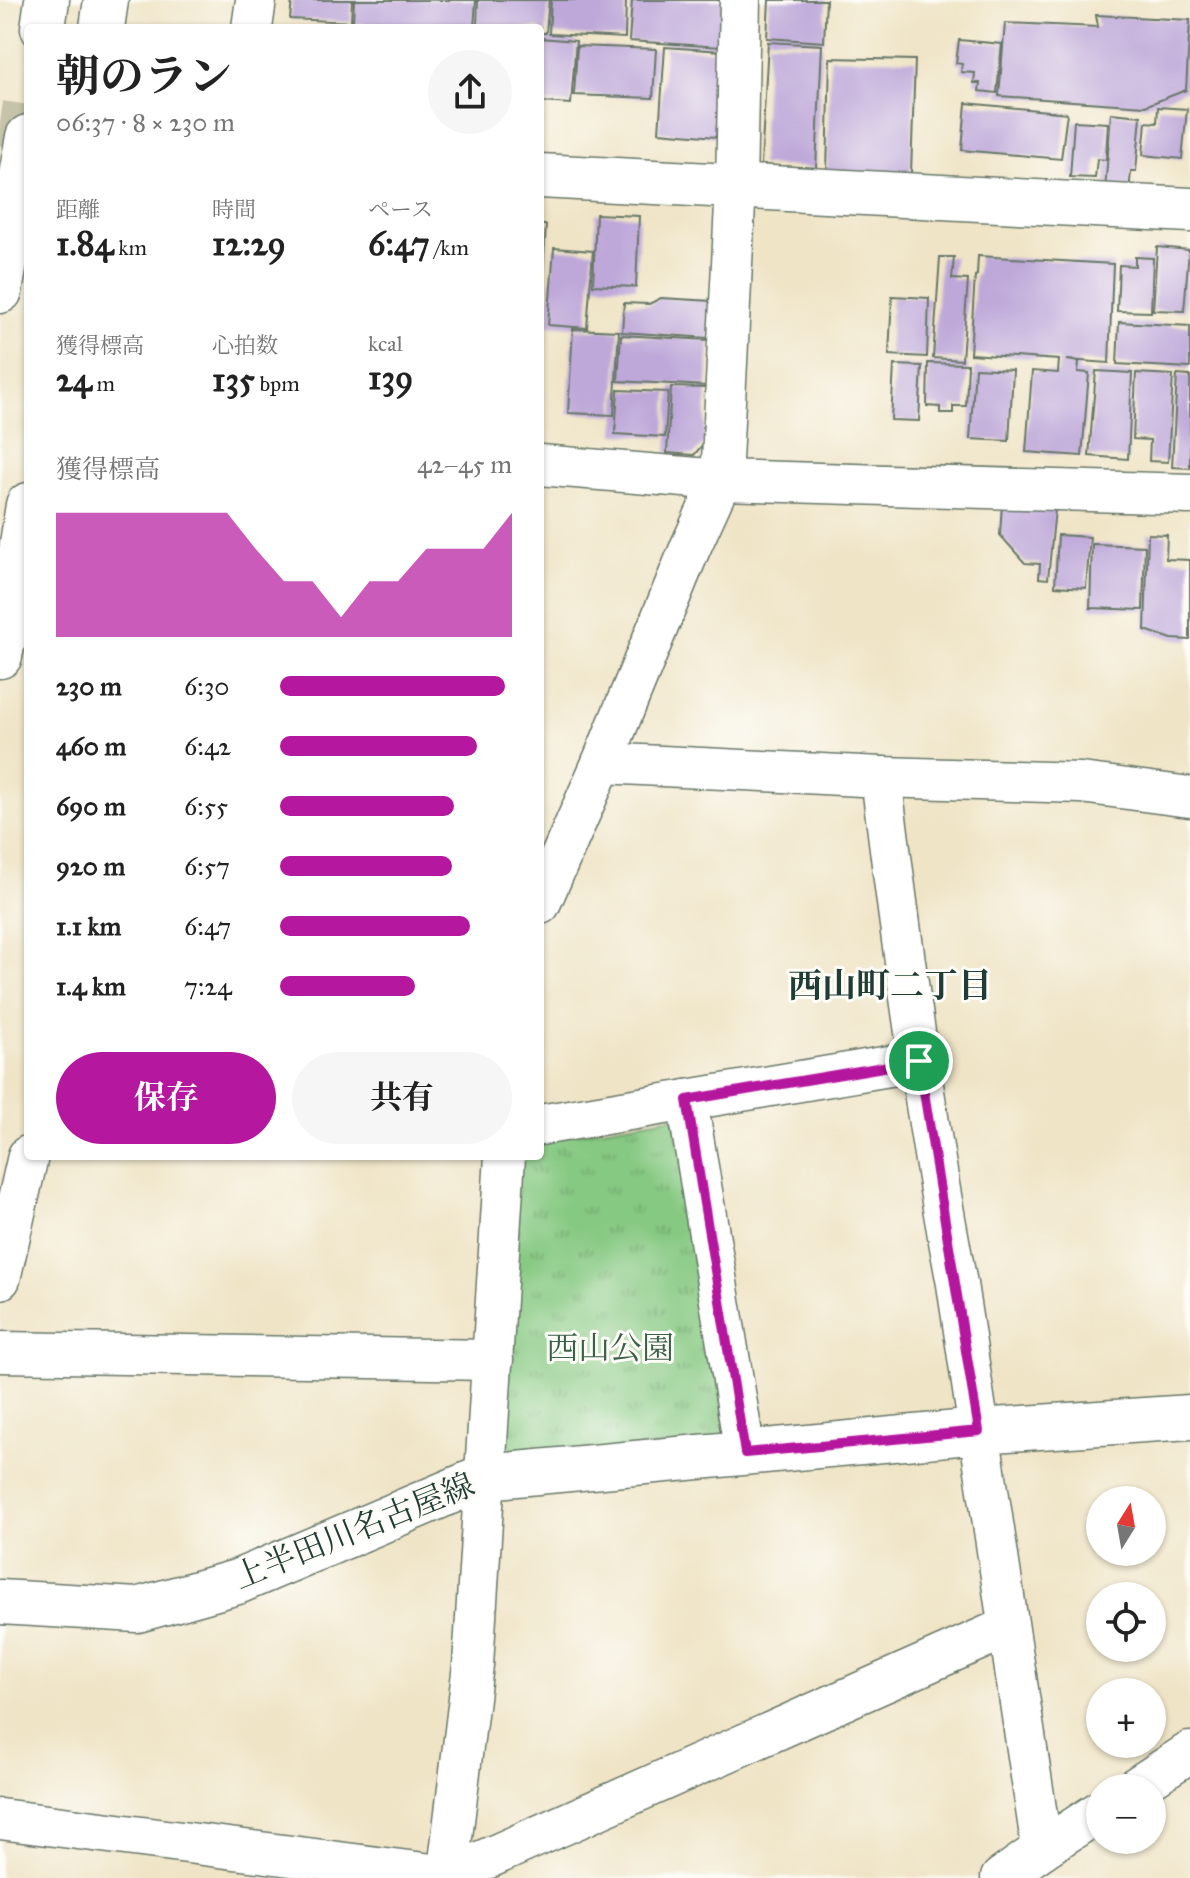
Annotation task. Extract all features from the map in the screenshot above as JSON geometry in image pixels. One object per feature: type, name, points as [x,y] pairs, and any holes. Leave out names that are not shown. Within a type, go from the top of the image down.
[{"type":"main road","points":[[44,24],[47,0]]},
{"type":"main road","points":[[103,24],[106,0]]},
{"type":"main road","points":[[0,291],[24,159]]},
{"type":"main road","points":[[544,176],[1190,210]]},
{"type":"main road","points":[[0,656],[24,531]]},
{"type":"main road","name":"上半田川名古屋線","points":[[0,1602],[137,1610],[237,1582],[485,1477],[979,1431],[1190,1417]]},
{"type":"street","points":[[253,24],[256,0]]},
{"type":"street","points":[[544,895],[721,480],[736,185],[740,0]]},
{"type":"street","points":[[544,465],[721,480],[1190,494]]},
{"type":"street","points":[[602,763],[1081,783],[1190,797]]},
{"type":"street","points":[[881,777],[904,963],[957,1284],[1042,1849]]},
{"type":"street","points":[[544,1124],[919,1061]]},
{"type":"street","points":[[687,1100],[745,1453]]},
{"type":"street","points":[[0,1279],[27,1160]]},
{"type":"street","points":[[448,1877],[473,1665],[505,1160]]},
{"type":"street","points":[[0,1352],[493,1360]]},
{"type":"street","points":[[0,1819],[448,1877],[1008,1627]]},
{"type":"street","points":[[1156,1774],[1190,1752]]},
{"type":"street","points":[[1001,1878],[1086,1820]]},
{"type":"green space","name":"西山公園","points":[[674,1117],[729,1440],[502,1461],[516,1160],[544,1160],[544,1138]]},
{"type":"building","points":[[292,0],[352,0],[351,22],[290,19]]},
{"type":"building","points":[[354,0],[476,0],[474,24],[353,23]]},
{"type":"building","points":[[478,0],[549,0],[546,33],[544,24],[477,24]]},
{"type":"building","points":[[551,0],[626,0],[625,38],[549,34]]},
{"type":"building","points":[[632,0],[724,0],[721,47],[629,41]]},
{"type":"building","points":[[769,0],[826,0],[824,42],[767,38]]},
{"type":"building","points":[[1096,15],[1190,20],[1186,90],[1145,106],[999,96],[1005,23],[1098,27]]},
{"type":"building","points":[[544,38],[576,41],[571,104],[544,102]]},
{"type":"building","points":[[959,40],[1002,44],[997,93],[979,91],[980,83],[974,83],[975,73],[961,72],[962,64],[956,63]]},
{"type":"building","points":[[768,42],[822,45],[816,168],[761,165]]},
{"type":"building","points":[[577,46],[656,49],[653,98],[574,95]]},
{"type":"building","points":[[665,47],[722,51],[716,137],[659,132]]},
{"type":"building","points":[[830,58],[915,60],[911,173],[827,171]]},
{"type":"building","points":[[966,103],[1067,113],[1061,159],[962,150]]},
{"type":"building","points":[[1158,107],[1187,109],[1182,159],[1143,155],[1146,122],[1157,123]]},
{"type":"building","points":[[1111,113],[1141,116],[1136,171],[1131,171],[1129,193],[1105,191]]},
{"type":"building","points":[[1074,121],[1108,123],[1106,160],[1097,159],[1095,178],[1070,177]]},
{"type":"building","points":[[596,214],[639,216],[636,287],[593,285]]},
{"type":"building","points":[[1157,247],[1189,250],[1184,311],[1153,310]]},
{"type":"building","points":[[554,248],[593,251],[587,328],[548,325]]},
{"type":"building","points":[[978,256],[1113,264],[1109,363],[1067,360],[1079,362],[1078,372],[1089,373],[1082,456],[1026,452],[1032,371],[1058,373],[1059,360],[970,354]]},
{"type":"building","points":[[940,257],[954,257],[952,279],[968,280],[962,360],[933,358]]},
{"type":"building","points":[[1135,257],[1153,258],[1151,312],[1117,311],[1119,265],[1135,266]]},
{"type":"building","points":[[892,296],[929,298],[927,357],[889,355]]},
{"type":"building","points":[[661,298],[712,301],[709,338],[622,332],[624,303],[649,304]]},
{"type":"building","points":[[1119,322],[1190,326],[1190,368],[1117,364]]},
{"type":"building","points":[[573,329],[619,331],[614,415],[568,413]]},
{"type":"building","points":[[621,335],[709,340],[707,386],[618,381]]},
{"type":"building","points":[[928,363],[968,364],[966,406],[953,406],[953,413],[940,413],[940,407],[927,406]]},
{"type":"building","points":[[894,365],[922,366],[919,421],[891,420]]},
{"type":"building","points":[[975,368],[1013,370],[1009,441],[970,439]]},
{"type":"building","points":[[1096,371],[1132,373],[1128,459],[1089,456]]},
{"type":"building","points":[[1136,373],[1173,375],[1168,462],[1149,461],[1150,440],[1133,439]]},
{"type":"building","points":[[1177,375],[1190,376],[1190,468],[1172,467]]},
{"type":"building","points":[[671,387],[707,388],[704,443],[694,455],[667,453]]},
{"type":"building","points":[[618,390],[668,392],[665,437],[615,434]]},
{"type":"building","points":[[1002,504],[1055,509],[1048,579],[1039,578],[1040,564],[1025,563],[1000,535]]},
{"type":"building","points":[[1148,534],[1167,535],[1166,559],[1190,560],[1190,640],[1172,639],[1145,630]]},
{"type":"building","points":[[1058,535],[1090,537],[1086,588],[1055,586]]},
{"type":"building","points":[[1092,544],[1145,546],[1143,610],[1090,608]]},
{"type":"tunnel","points":[[0,123],[24,126]]},
{"type":"district","name":"西山町二丁目","points":[[890,985]]},
{"type":"route","points":[[919,1061],[979,1431],[745,1453],[687,1100],[919,1061]]}]
